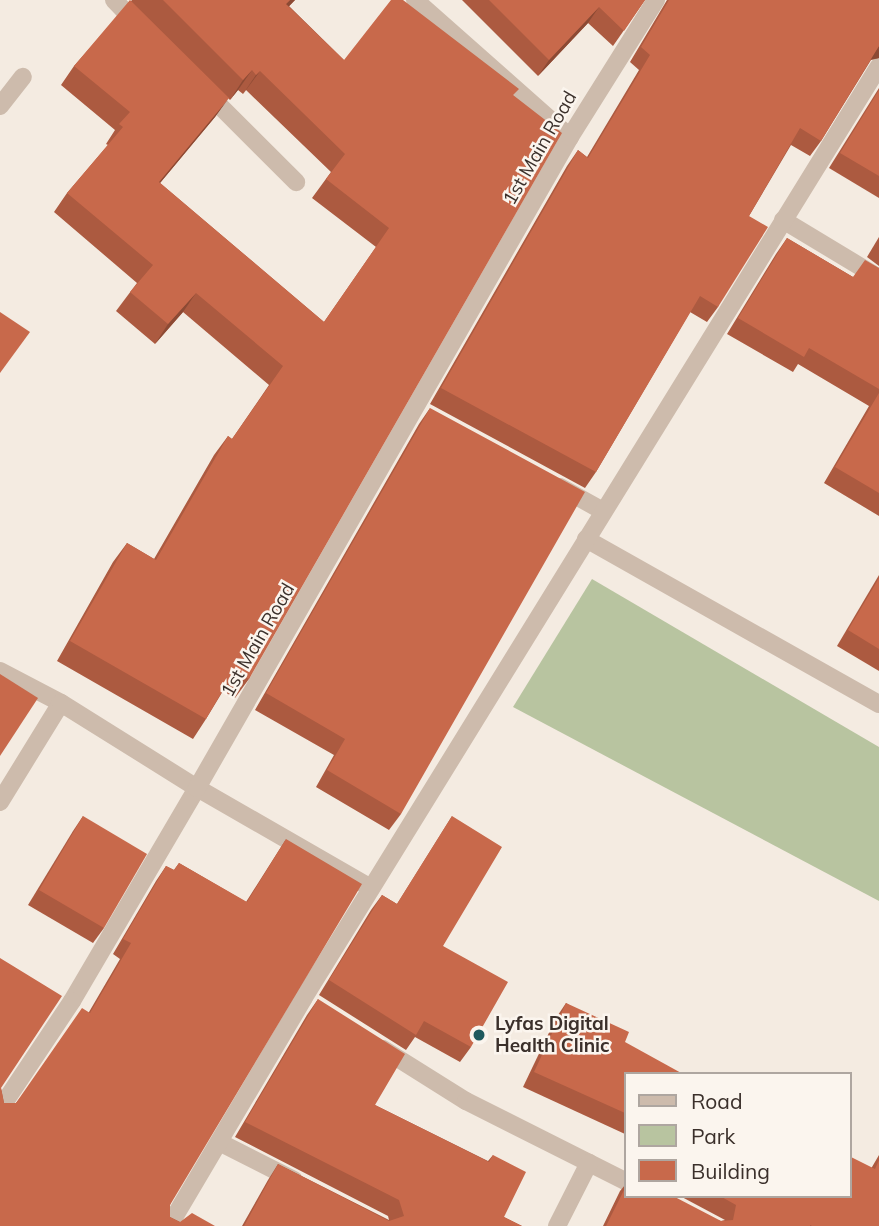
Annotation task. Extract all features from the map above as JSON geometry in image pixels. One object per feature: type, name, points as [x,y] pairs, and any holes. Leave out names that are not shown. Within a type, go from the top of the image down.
[{"type":"street","points":[[114,0],[152,38]]},
{"type":"street","points":[[415,0],[570,137]]},
{"type":"street","name":"1st Main Road","points":[[0,1109],[72,1001],[421,412],[570,137],[656,0]]},
{"type":"street","points":[[169,1226],[308,1003],[371,888],[879,66]]},
{"type":"street","points":[[0,106],[23,77]]},
{"type":"street","points":[[190,77],[296,182]]},
{"type":"street","points":[[783,220],[879,278]]},
{"type":"street","points":[[544,479],[603,511]]},
{"type":"street","points":[[586,539],[879,704]]},
{"type":"street","points":[[0,671],[61,703],[197,788],[371,888]]},
{"type":"street","points":[[0,802],[61,703]]},
{"type":"street","points":[[361,1035],[466,1101],[624,1180]]},
{"type":"street","points":[[219,1142],[313,1190]]},
{"type":"street","points":[[557,1226],[589,1163]]},
{"type":"green space","points":[[592,579],[879,747],[879,901],[513,707]]},
{"type":"building","points":[[130,0],[229,98],[159,182],[324,322],[389,228],[326,179],[345,154],[260,71],[256,75],[252,70],[243,80],[163,0],[290,0],[286,4],[344,60],[391,0],[403,0],[519,89],[513,95],[562,133],[249,679],[234,671],[206,719],[70,641],[127,543],[156,560],[228,436],[232,439],[283,366],[196,293],[168,324],[130,292],[153,265],[67,193],[123,127],[119,124],[130,112],[74,66]]},
{"type":"building","points":[[489,0],[645,0],[624,31],[599,7],[549,60]]},
{"type":"building","points":[[669,0],[879,0],[879,46],[821,141],[800,128],[749,216],[768,227],[718,307],[700,296],[596,472],[441,388],[578,150],[588,158],[650,55],[641,47]]},
{"type":"building","points":[[879,90],[879,176],[840,153]]},
{"type":"building","points":[[787,238],[853,277],[865,260],[879,268],[879,389],[809,348],[804,357],[738,318]]},
{"type":"building","points":[[0,312],[30,332],[0,373]]},
{"type":"building","points":[[879,393],[879,493],[835,467]]},
{"type":"building","points":[[430,408],[585,492],[401,814],[327,770],[345,739],[266,693]]},
{"type":"building","points":[[879,578],[879,649],[848,630]]},
{"type":"building","points":[[0,674],[38,698],[0,756]]},
{"type":"building","points":[[83,816],[147,854],[104,928],[39,890]]},
{"type":"building","points":[[452,816],[502,847],[443,946],[508,982],[471,1047],[424,1021],[416,1035],[329,980],[382,895],[397,904]]},
{"type":"building","points":[[286,839],[362,884],[170,1205],[170,1217],[180,1222],[192,1213],[215,1226],[0,1226],[0,958],[62,996],[1,1088],[4,1103],[16,1103],[82,1008],[90,1013],[131,943],[123,939],[166,866],[174,870],[179,863],[247,902]]},
{"type":"building","points":[[318,999],[405,1054],[375,1105],[489,1162],[493,1155],[526,1172],[504,1217],[522,1226],[244,1226],[278,1164],[389,1221],[404,1216],[399,1200],[245,1122]]},
{"type":"building","points":[[566,1003],[629,1032],[625,1042],[679,1072],[624,1072],[624,1113],[534,1072]]},
{"type":"building","points":[[851,1157],[875,1169],[879,1160],[879,1226],[606,1226],[624,1190],[624,1198],[677,1198],[721,1221],[733,1220],[736,1205],[724,1198],[851,1198]]},
{"type":"place","name":"Lyfas Digital Health Clinic","points":[[479,1035]]}]
